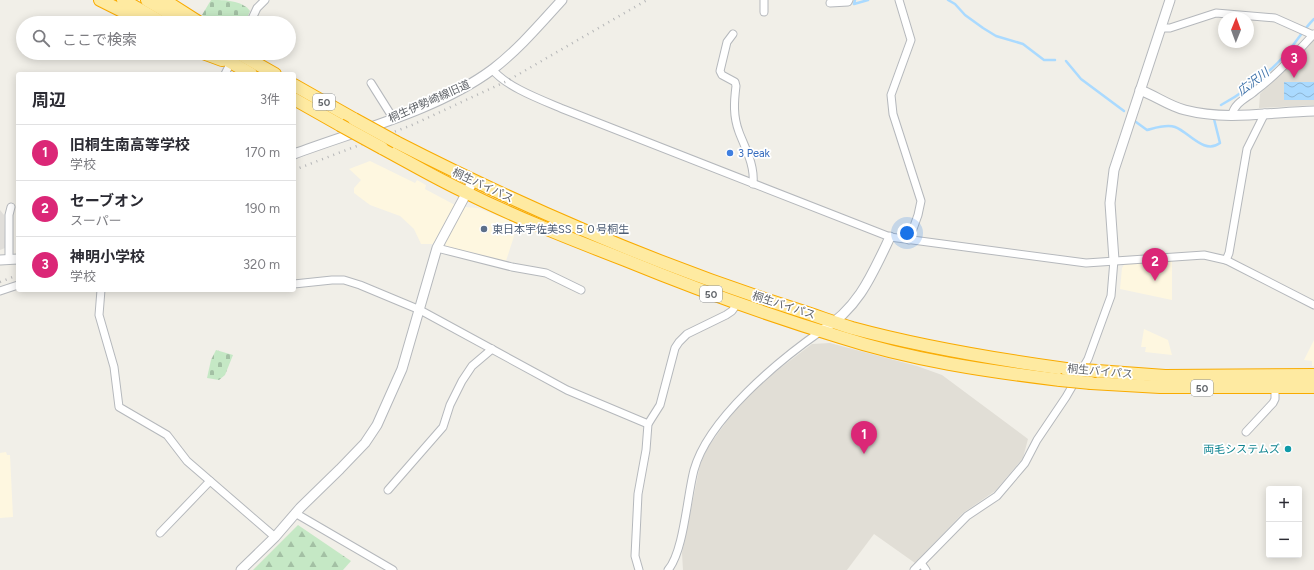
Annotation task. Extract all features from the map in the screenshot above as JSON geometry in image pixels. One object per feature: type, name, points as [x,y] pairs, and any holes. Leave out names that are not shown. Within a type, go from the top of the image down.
[{"type":"highway","points":[[100,0],[132,16]]},
{"type":"highway","points":[[123,0],[151,16]]},
{"type":"highway","points":[[147,0],[174,16]]},
{"type":"highway","points":[[164,0],[189,16]]},
{"type":"highway","points":[[236,60],[249,72]]},
{"type":"highway","points":[[239,60],[269,72]]},
{"type":"highway","name":"桐生バイパス","points":[[296,86],[396,142],[474,181],[626,248],[721,285],[835,323],[930,347],[1012,362],[1066,369],[1165,376],[1314,374]]},
{"type":"highway","name":"桐生バイパス","points":[[296,99],[340,125],[466,193],[560,234],[737,304],[841,338],[927,359],[1006,373],[1060,380],[1160,387],[1314,387]]},
{"type":"street","points":[[253,16],[257,8],[265,0]]},
{"type":"street","name":"桐生伊勢崎線旧道","points":[[296,153],[393,118],[445,97],[472,83],[492,69],[529,38],[562,0]]},
{"type":"street","points":[[764,0],[764,12]]},
{"type":"street","points":[[830,3],[848,2],[849,0]]},
{"type":"street","points":[[899,0],[911,40],[891,95],[893,114],[921,201],[918,215],[909,240]]},
{"type":"street","points":[[914,570],[966,516],[997,496],[1025,463],[1037,440],[1069,392],[1088,359],[1111,296],[1114,260],[1111,190],[1116,162],[1170,0]]},
{"type":"street","points":[[1161,28],[1170,28],[1216,12],[1276,18],[1312,34],[1288,63],[1257,90],[1239,103],[1232,115]]},
{"type":"street","points":[[733,34],[727,42],[720,71],[722,75],[735,82],[734,114],[738,131],[748,151],[753,184]]},
{"type":"street","points":[[226,72],[233,60]]},
{"type":"street","points":[[492,69],[498,76],[507,82],[563,109],[890,237],[1078,262],[1198,255],[1226,260],[1314,306]]},
{"type":"street","points":[[371,83],[393,118]]},
{"type":"street","points":[[1140,90],[1163,102],[1185,110],[1209,114],[1232,115],[1314,111]]},
{"type":"street","points":[[1226,260],[1229,253],[1247,150],[1265,113]]},
{"type":"street","points":[[241,570],[275,537],[295,513],[365,442],[377,425],[402,369],[437,248],[466,193],[474,181]]},
{"type":"street","points":[[9,260],[9,215],[11,207]]},
{"type":"street","points":[[668,570],[676,557],[694,470],[704,445],[726,414],[737,402],[780,363],[821,331],[835,323],[858,299],[890,237]]},
{"type":"street","points":[[437,248],[512,267],[546,273],[581,290]]},
{"type":"street","points":[[296,284],[332,280],[351,282],[420,310],[567,390],[648,424]]},
{"type":"street","points":[[0,292],[16,286]]},
{"type":"street","points":[[102,292],[99,315],[114,367],[119,407],[167,435],[183,457],[275,537]]},
{"type":"street","points":[[639,570],[635,556],[637,518],[648,424],[660,405],[675,348],[687,334],[726,316],[737,304]]},
{"type":"street","points":[[388,490],[443,427],[450,405],[462,381],[472,366],[492,349]]},
{"type":"street","points":[[1246,432],[1274,404],[1275,388]]},
{"type":"street","points":[[160,532],[210,481]]},
{"type":"street","points":[[295,513],[393,570]]},
{"type":"street","points":[[921,563],[926,570]]},
{"type":"shaded area","points":[[1314,39],[1314,105],[1259,108],[1260,94],[1288,63]]},
{"type":"shaded area","points":[[370,161],[415,183],[417,180],[426,185],[425,189],[455,205],[433,244],[421,244],[414,229],[400,216],[370,205],[354,193],[354,188],[361,180],[349,169]]},
{"type":"shaded area","name":"東日本宇佐美SS ５０号桐生","points":[[465,207],[478,208],[518,224],[506,261],[446,246],[445,242]]},
{"type":"shaded area","points":[[0,210],[4,215],[5,248],[0,250]]},
{"type":"shaded area","points":[[1172,260],[1172,300],[1120,289],[1122,268],[1125,263]]},
{"type":"shaded area","points":[[1144,329],[1168,340],[1172,355],[1145,352],[1146,347],[1141,347]]},
{"type":"shaded area","points":[[1314,340],[1314,366],[1312,366],[1312,361],[1304,360]]},
{"type":"shaded area","points":[[830,343],[917,366],[942,375],[1028,439],[1023,458],[995,491],[963,513],[915,563],[874,534],[847,570],[683,570],[682,553],[700,465],[708,447],[740,403],[771,375],[812,344]]},
{"type":"shaded area","points":[[6,452],[7,455],[10,455],[13,517],[0,518],[0,453]]},
{"type":"green space","points":[[211,0],[232,1],[247,7],[250,11],[248,16],[202,15]]},
{"type":"green space","points":[[216,350],[233,355],[225,375],[219,380],[207,378],[211,360]]},
{"type":"green space","points":[[298,525],[351,561],[343,570],[253,570]]},
{"type":"water","points":[[1284,82],[1314,82],[1314,100],[1284,100]]},
{"type":"waterway","points":[[855,0],[854,4],[868,0]]},
{"type":"waterway","points":[[948,0],[955,4],[965,15],[996,36],[1023,44],[1044,60],[1055,60]]},
{"type":"waterway","name":"広沢川","points":[[1221,105],[1239,95],[1271,69],[1289,51],[1314,19]]},
{"type":"waterway","name":"広沢川","points":[[1066,61],[1081,79],[1124,111]]},
{"type":"waterway","name":"広沢川","points":[[1136,122],[1147,130],[1157,127],[1172,126],[1202,145],[1214,146],[1220,143],[1214,119]]},
{"type":"railway","points":[[296,169],[412,125],[507,81],[647,0]]},
{"type":"railway","points":[[0,282],[16,276]]},
{"type":"place","name":"神明小学校","points":[[1294,78]]},
{"type":"place","name":"3 Peak","points":[[730,153]]},
{"type":"place","name":"東日本宇佐美SS ５０号桐生","points":[[484,229]]},
{"type":"place","name":"セーブオン","points":[[1155,281]]},
{"type":"place","name":"両毛システムズ","points":[[1288,449]]},
{"type":"place","name":"旧桐生南高等学校","points":[[864,454]]}]
